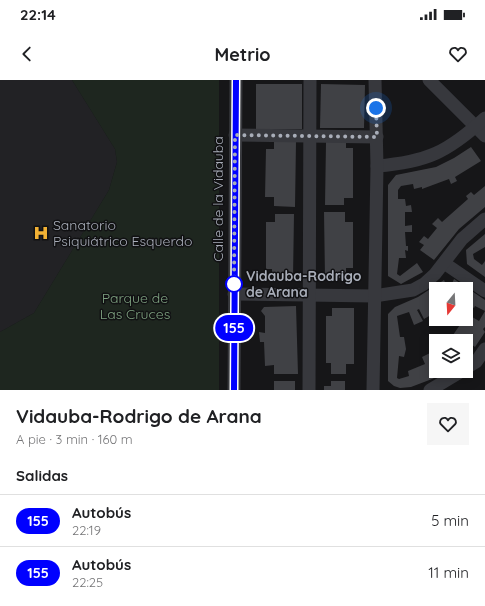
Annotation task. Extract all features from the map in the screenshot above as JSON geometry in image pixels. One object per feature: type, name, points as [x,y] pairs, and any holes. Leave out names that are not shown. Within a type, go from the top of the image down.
[{"type":"street","name":"Calle de la Vidauba","points":[[234,390],[236,80]]},
{"type":"street","points":[[309,390],[308,136],[310,80]]},
{"type":"street","points":[[373,390],[377,166],[375,80]]},
{"type":"street","points":[[428,80],[480,122],[485,136]]},
{"type":"street","points":[[377,166],[405,163],[434,156],[480,122]]},
{"type":"street","points":[[235,135],[377,137]]},
{"type":"street","points":[[234,294],[374,296],[413,290],[424,284],[444,263],[462,239],[485,219]]},
{"type":"street","points":[[444,263],[485,292]]},
{"type":"street","points":[[473,364],[485,349]]},
{"type":"street","points":[[430,390],[451,378]]},
{"type":"shaded area","name":"Sanatorio Psiquiátrico Esquerdo","points":[[0,80],[72,80],[115,149],[117,162],[109,190],[34,313],[0,332]]},
{"type":"green space","name":"Parque de Las Cruces","points":[[72,80],[219,80],[219,390],[0,390],[0,332],[34,313],[109,190],[117,162],[115,149]]},
{"type":"building","points":[[256,84],[302,84],[302,129],[256,129]]},
{"type":"building","points":[[321,84],[365,85],[364,128],[320,128]]},
{"type":"building","points":[[274,142],[296,142],[295,207],[274,206],[274,197],[265,197],[266,149],[274,149]]},
{"type":"building","points":[[326,142],[346,142],[346,148],[353,148],[353,198],[344,198],[344,205],[325,205]]},
{"type":"building","points":[[471,147],[481,161],[455,177],[457,181],[451,184],[449,179],[422,189],[422,187],[414,189],[413,184],[401,186],[398,190],[398,199],[405,199],[406,206],[411,205],[412,212],[405,212],[405,226],[412,225],[412,232],[405,232],[408,251],[405,250],[406,258],[399,258],[397,274],[400,276],[417,263],[423,272],[401,284],[388,276],[388,185],[396,175],[436,167]]},
{"type":"building","points":[[485,186],[485,207],[459,229],[434,260],[420,250],[424,245],[419,242],[424,236],[428,239],[437,228],[432,224],[438,218],[442,222],[468,199],[466,196],[471,192],[474,195]]},
{"type":"building","points":[[324,212],[345,212],[345,222],[353,222],[353,268],[346,268],[346,278],[325,278]]},
{"type":"building","points":[[275,214],[294,214],[293,278],[272,277],[272,269],[266,269],[266,222],[275,222]]},
{"type":"building","points":[[485,234],[485,247],[473,254],[474,259],[482,265],[485,261],[485,277],[467,264],[466,250]]},
{"type":"building","points":[[429,290],[429,316],[424,319],[419,309],[417,310],[423,321],[414,325],[409,312],[397,316],[400,337],[404,337],[406,349],[404,357],[399,356],[397,378],[399,379],[409,376],[408,371],[425,364],[422,357],[429,354],[429,378],[434,378],[411,387],[400,388],[394,386],[388,381],[388,314],[395,307],[418,297]]},
{"type":"building","points":[[473,292],[485,300],[485,311],[475,306],[474,308]]},
{"type":"building","points":[[296,306],[298,374],[274,374],[274,365],[265,366],[264,342],[260,342],[259,332],[265,333],[265,316],[261,311],[264,307]]},
{"type":"building","points":[[332,308],[354,308],[354,364],[346,364],[346,374],[331,374],[331,363],[326,363],[326,316],[332,316]]},
{"type":"building","points":[[485,311],[485,327],[483,329],[485,332],[475,347],[473,346],[473,334],[454,334],[459,326],[473,326],[473,318],[479,321]]},
{"type":"building","points":[[274,381],[295,381],[295,390],[274,390]]},
{"type":"building","points":[[331,381],[345,381],[345,390],[324,390],[324,386],[331,386]]},
{"type":"bus line","name":"155","points":[[234,390],[236,80]]},
{"type":"place","name":"Sanatorio Psiquiátrico Esquerdo","points":[[41,233]]},
{"type":"place","name":"Vidauba-Rodrigo de Arana","points":[[234,284]]},
{"type":"route","points":[[234,284],[235,135],[377,137],[376,108]]}]
